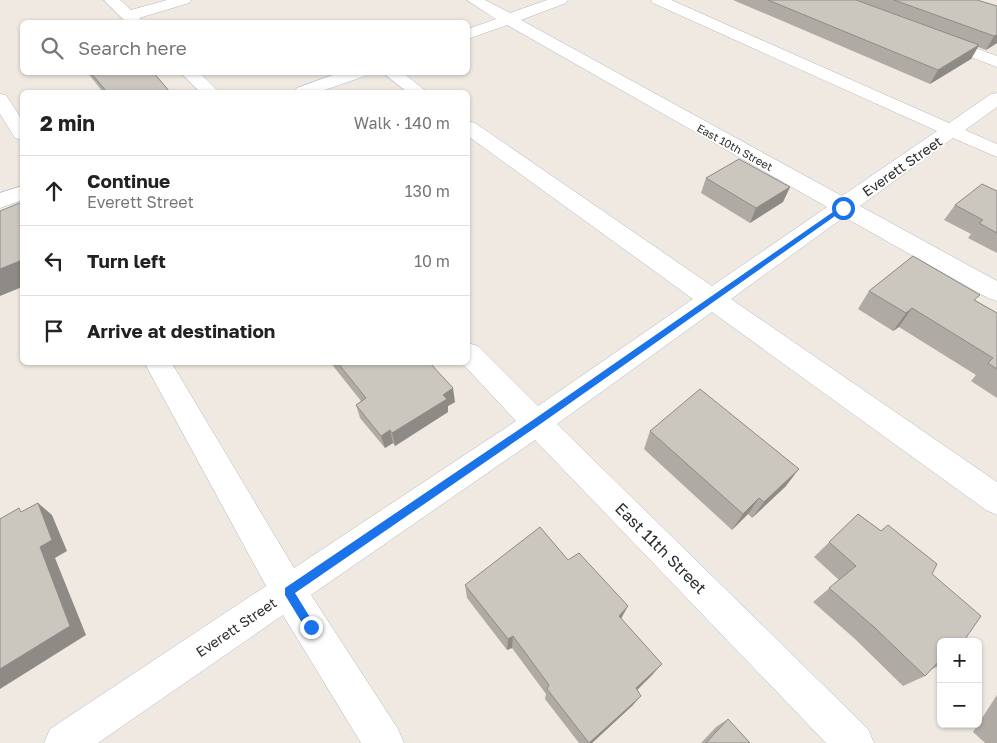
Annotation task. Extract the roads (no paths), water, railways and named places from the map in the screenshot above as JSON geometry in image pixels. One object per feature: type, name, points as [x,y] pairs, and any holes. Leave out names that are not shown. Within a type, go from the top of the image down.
[{"type":"street","points":[[111,0],[132,19],[184,0]]},
{"type":"street","name":"East 10th Street","points":[[474,0],[843,208],[997,292]]},
{"type":"street","points":[[470,33],[561,0]]},
{"type":"street","points":[[658,0],[997,151]]},
{"type":"street","points":[[925,34],[997,62]]},
{"type":"street","points":[[191,75],[208,90]]},
{"type":"street","points":[[309,90],[351,75]]},
{"type":"street","points":[[394,75],[415,90]]},
{"type":"street","name":"Everett Street","points":[[64,743],[536,422],[997,98]]},
{"type":"street","points":[[0,99],[20,131]]},
{"type":"street","points":[[470,128],[997,500]]},
{"type":"street","points":[[0,201],[20,194]]},
{"type":"street","name":"East 11th Street","points":[[470,355],[854,743]]},
{"type":"street","points":[[158,365],[288,591],[384,743]]}]
